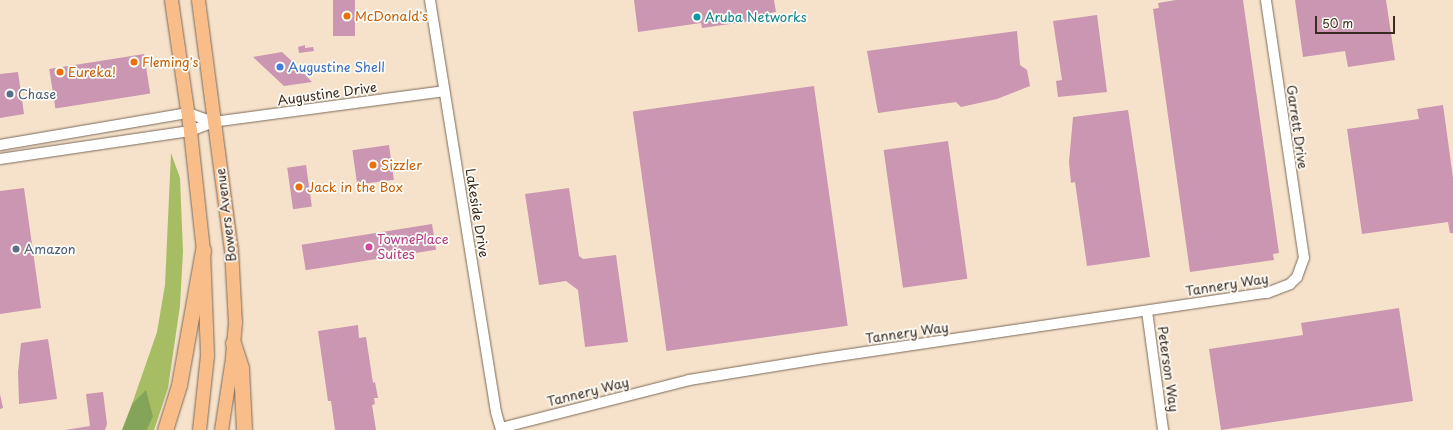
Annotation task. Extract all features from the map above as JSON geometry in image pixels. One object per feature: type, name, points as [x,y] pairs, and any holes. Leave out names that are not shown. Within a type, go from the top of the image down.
[{"type":"highway","points":[[165,430],[179,385],[204,250]]},
{"type":"highway","points":[[233,343],[241,368],[244,430]]},
{"type":"main road","name":"Bowers Avenue","points":[[172,0],[188,113],[204,250],[207,356],[199,430]]},
{"type":"main road","name":"Bowers Avenue","points":[[198,0],[231,249],[235,322],[221,430]]},
{"type":"street","name":"Lakeside Drive","points":[[430,0],[496,412],[501,429]]},
{"type":"street","name":"Garrett Drive","points":[[1266,0],[1304,258]]},
{"type":"street","name":"Augustine Drive","points":[[0,159],[190,131],[213,122],[444,91]]},
{"type":"street","name":"Augustine Drive","points":[[0,145],[188,113],[213,122]]},
{"type":"street","name":"Tannery Way","points":[[501,429],[689,380],[818,359],[1267,292],[1290,284],[1297,278],[1304,258]]},
{"type":"street","name":"Peterson Way","points":[[1147,311],[1163,430]]},
{"type":"green space","points":[[171,153],[180,178],[183,251],[180,306],[168,388],[154,430],[147,430],[153,417],[132,404],[157,332],[165,285]]},
{"type":"green space","points":[[146,390],[153,417],[147,430],[122,430],[132,404]]},
{"type":"building","name":"McDonald's","points":[[333,0],[355,0],[355,36],[333,36]]},
{"type":"building","name":"Aruba Networks","points":[[634,0],[774,0],[776,12],[758,15],[758,20],[702,28],[701,23],[638,32]]},
{"type":"building","points":[[1176,0],[1243,0],[1279,253],[1273,254],[1274,260],[1190,272],[1153,9],[1159,8],[1158,3]]},
{"type":"building","points":[[1295,0],[1386,0],[1395,60],[1348,67],[1345,51],[1303,57]]},
{"type":"building","points":[[1097,15],[1107,92],[1058,97],[1056,81],[1062,80],[1053,21]]},
{"type":"building","points":[[1017,31],[1020,65],[1027,70],[1030,86],[997,99],[961,107],[956,102],[878,113],[867,51]]},
{"type":"building","points":[[305,45],[305,48],[313,47],[314,51],[299,53],[298,47]]},
{"type":"building","name":"Augustine Shell","points":[[282,52],[312,82],[284,86],[253,57]]},
{"type":"building","points":[[144,54],[150,94],[55,109],[49,69]]},
{"type":"building","name":"Chase","points":[[18,72],[24,114],[0,118],[0,74]]},
{"type":"building","points":[[814,86],[848,326],[666,351],[633,111]]},
{"type":"building","points":[[1443,105],[1453,178],[1453,233],[1450,233],[1448,222],[1362,234],[1347,129],[1419,119],[1417,109]]},
{"type":"building","points":[[1128,110],[1150,257],[1087,266],[1075,182],[1071,183],[1069,162],[1073,117]]},
{"type":"building","points":[[948,141],[967,279],[903,288],[884,150]]},
{"type":"building","name":"Sizzler","points":[[389,145],[394,180],[357,185],[352,150]]},
{"type":"building","name":"Jack in the Box","points":[[306,165],[312,207],[293,209],[287,168]]},
{"type":"building","name":"Amazon","points":[[24,188],[41,308],[0,314],[0,191]]},
{"type":"building","points":[[569,188],[579,256],[583,259],[616,255],[628,342],[585,347],[578,290],[566,281],[539,285],[525,194]]},
{"type":"building","name":"TownePlace Suites","points":[[432,224],[436,250],[306,270],[302,245]]},
{"type":"building","points":[[1399,308],[1413,401],[1221,430],[1209,349],[1303,335],[1301,323]]},
{"type":"building","points":[[358,325],[359,338],[366,337],[373,383],[375,382],[378,398],[374,398],[375,404],[372,405],[376,430],[335,430],[331,401],[328,401],[318,331]]},
{"type":"building","points":[[48,339],[57,399],[19,404],[18,372],[21,343]]},
{"type":"building","points":[[103,392],[107,424],[105,430],[65,430],[90,426],[86,394]]},
{"type":"building","points":[[0,394],[3,408],[0,409]]},
{"type":"place","name":"McDonald's","points":[[347,16]]},
{"type":"place","name":"Aruba Networks","points":[[697,17]]},
{"type":"place","name":"Fleming's","points":[[134,62]]},
{"type":"place","name":"Augustine Shell","points":[[280,67]]},
{"type":"place","name":"Eureka!","points":[[60,72]]},
{"type":"place","name":"Chase","points":[[10,94]]},
{"type":"place","name":"Sizzler","points":[[373,165]]},
{"type":"place","name":"Jack in the Box","points":[[299,187]]},
{"type":"place","name":"TownePlace Suites","points":[[369,247]]},
{"type":"place","name":"Amazon","points":[[16,249]]}]
